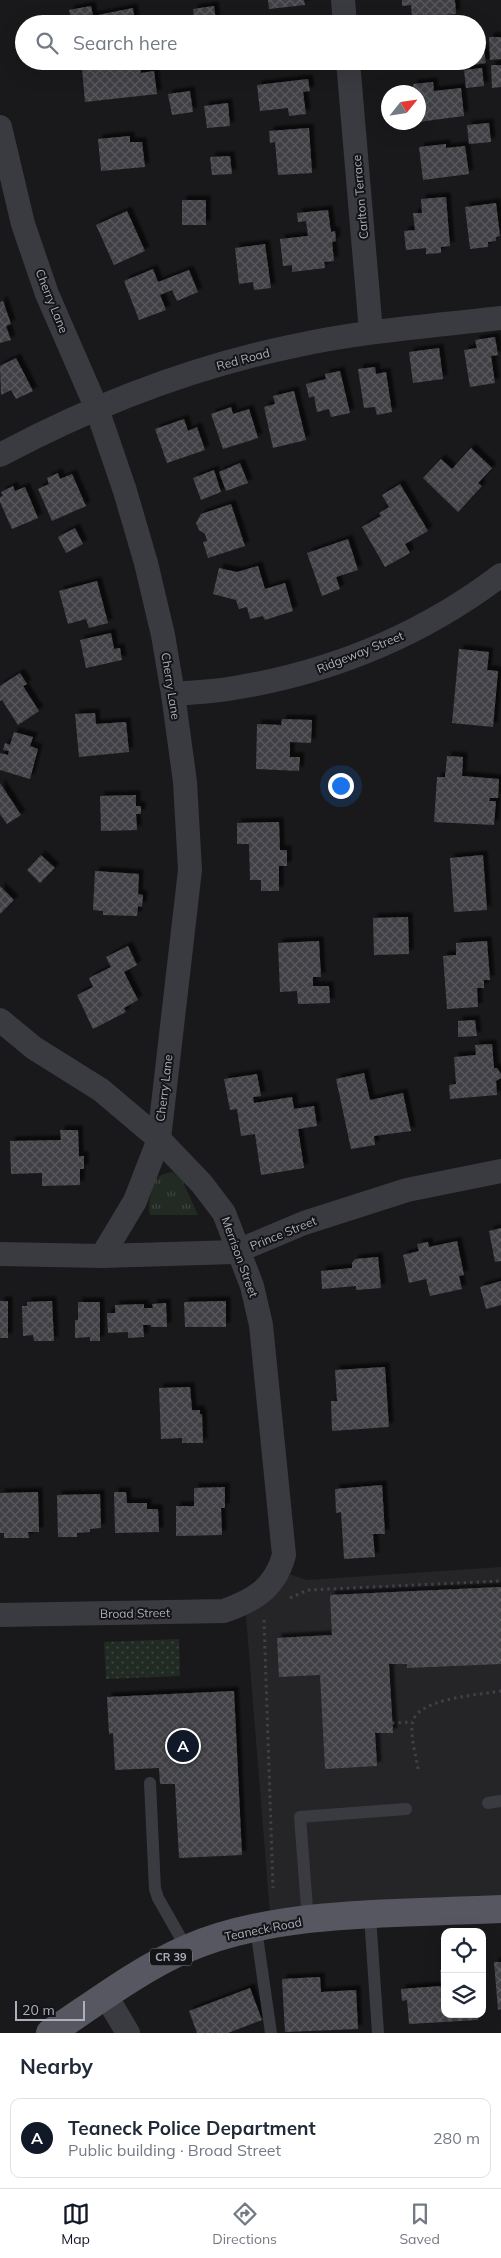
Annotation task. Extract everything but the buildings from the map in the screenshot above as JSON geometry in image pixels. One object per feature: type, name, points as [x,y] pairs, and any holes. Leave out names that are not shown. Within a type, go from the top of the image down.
[{"type":"main road","name":"Teaneck Road","points":[[50,2033],[161,1962],[187,1949],[220,1938],[256,1929],[308,1920],[501,1909]]},
{"type":"street","points":[[343,0],[344,15]]},
{"type":"street","name":"Carlton Terrace","points":[[349,70],[371,332]]},
{"type":"street","name":"Cherry Lane","points":[[0,127],[2,156],[23,224],[48,294],[96,409],[126,492],[146,563],[163,635],[185,782],[190,870],[159,1139],[135,1201],[102,1256]]},
{"type":"street","name":"Red Road","points":[[0,455],[96,409],[152,386],[222,364],[294,346],[371,332],[501,318]]},
{"type":"street","name":"Ridgeway Street","points":[[173,694],[242,687],[290,678],[337,664],[383,646],[435,620],[501,575]]},
{"type":"street","name":"Merrison Street","points":[[0,1020],[34,1048],[101,1090],[159,1139],[202,1184],[224,1213],[252,1286],[261,1324],[284,1555],[280,1571],[267,1588]]},
{"type":"street","name":"Prince Street","points":[[0,1254],[102,1256],[218,1254],[238,1251],[304,1223],[407,1190],[501,1171]]},
{"type":"street","name":"Broad Street","points":[[0,1616],[224,1611],[245,1604],[267,1588]]},
{"type":"street","points":[[106,1996],[128,2033]]},
{"type":"lane","points":[[150,1783],[155,1889],[158,1898],[187,1949]]},
{"type":"lane","points":[[308,1920],[300,1817],[406,1809]]},
{"type":"lane","points":[[370,1916],[378,2033]]},
{"type":"lane","points":[[256,1929],[270,2033]]},
{"type":"path","points":[[264,1620],[273,1888]]},
{"type":"path","points":[[418,1769],[412,1722],[414,1716],[428,1705],[501,1691]]},
{"type":"path","points":[[392,1723],[412,1722]]},
{"type":"shaded area","points":[[501,1567],[501,1909],[271,1926],[245,1604],[280,1571],[307,1580]]},
{"type":"green space","points":[[173,1172],[182,1180],[198,1215],[150,1215],[150,1198],[156,1180],[161,1175]]},
{"type":"green space","points":[[179,1639],[180,1676],[106,1679],[104,1642]]},
{"type":"place","name":"Teaneck Police Department","points":[[183,1746]]}]
